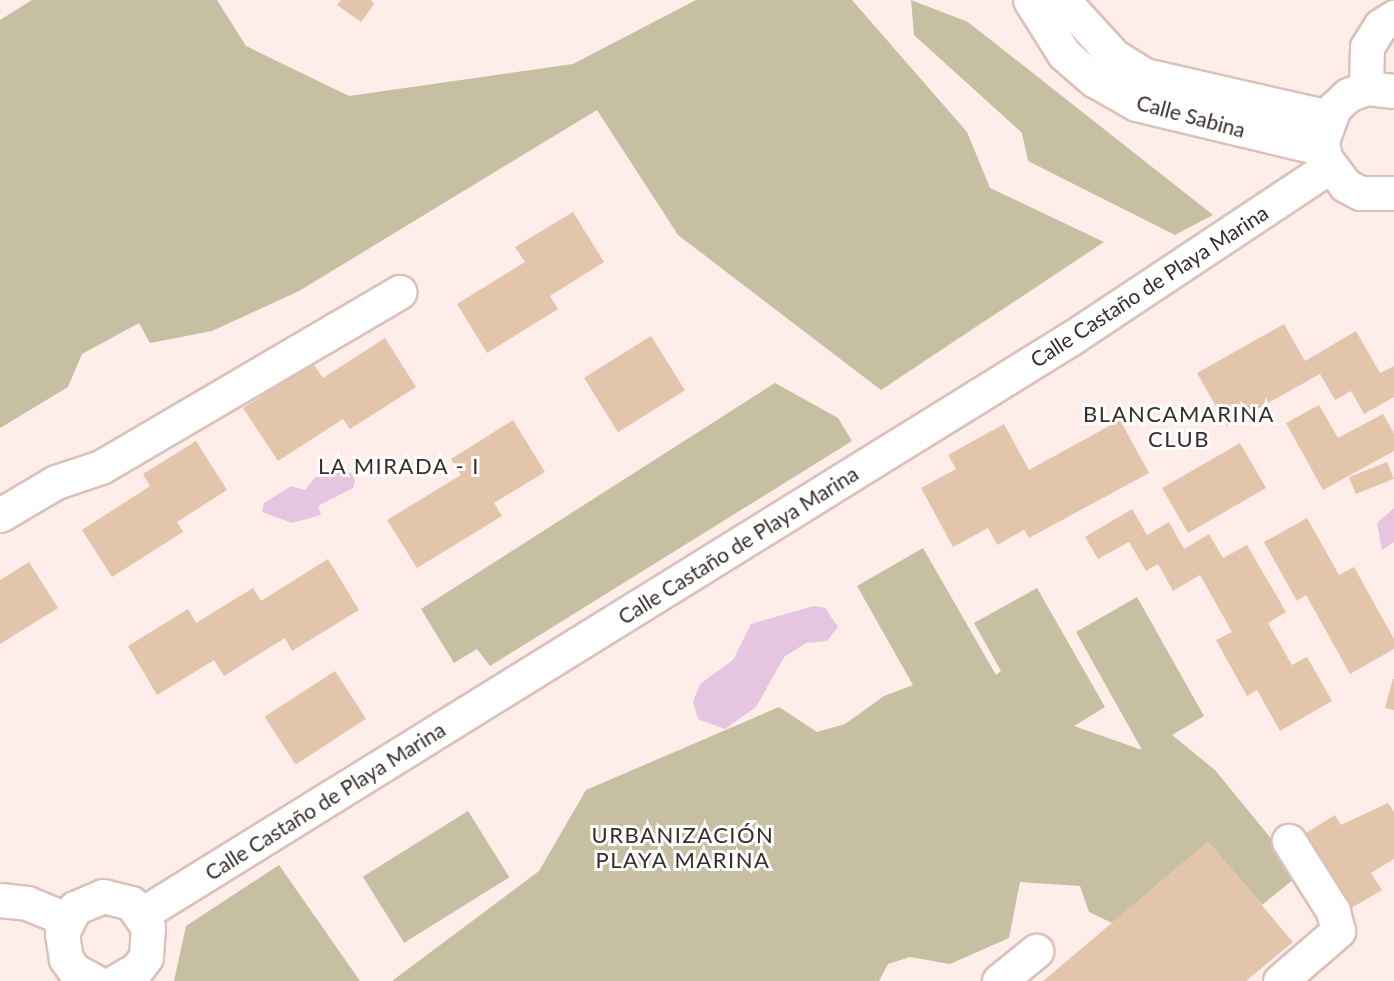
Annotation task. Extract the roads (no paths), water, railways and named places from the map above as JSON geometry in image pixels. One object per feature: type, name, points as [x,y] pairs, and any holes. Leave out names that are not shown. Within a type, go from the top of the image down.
[{"type":"street","name":"Calle Sabina","points":[[1030,0],[1064,54],[1094,80],[1136,104],[1327,144]]},
{"type":"street","name":"Calle Sabina","points":[[1063,0],[1114,56],[1145,75],[1327,144]]},
{"type":"street","points":[[1380,89],[1367,46],[1380,26],[1394,17]]},
{"type":"street","name":"Calle Castaño de Playa Marina","points":[[141,914],[1073,337],[1327,144],[1348,95],[1380,89]]},
{"type":"street","points":[[1327,144],[1345,185],[1360,193],[1394,193]]},
{"type":"street","points":[[0,515],[56,482],[101,467],[399,292]]},
{"type":"street","points":[[1280,981],[1338,931],[1333,911],[1289,840]]},
{"type":"street","points":[[103,896],[124,900],[141,914],[148,927],[147,949],[137,969],[116,980],[74,970],[66,959],[62,933],[66,919],[88,899],[103,896]]},
{"type":"street","points":[[0,900],[27,903],[66,919]]},
{"type":"street","points":[[999,981],[1036,951]]},
{"type":"district","name":"BLANCAMARINA CLUB","points":[[1179,426]]},
{"type":"district","name":"LA MIRADA - I","points":[[399,466]]},
{"type":"district","name":"URBANIZACIÓN PLAYA MARINA","points":[[683,846]]}]
